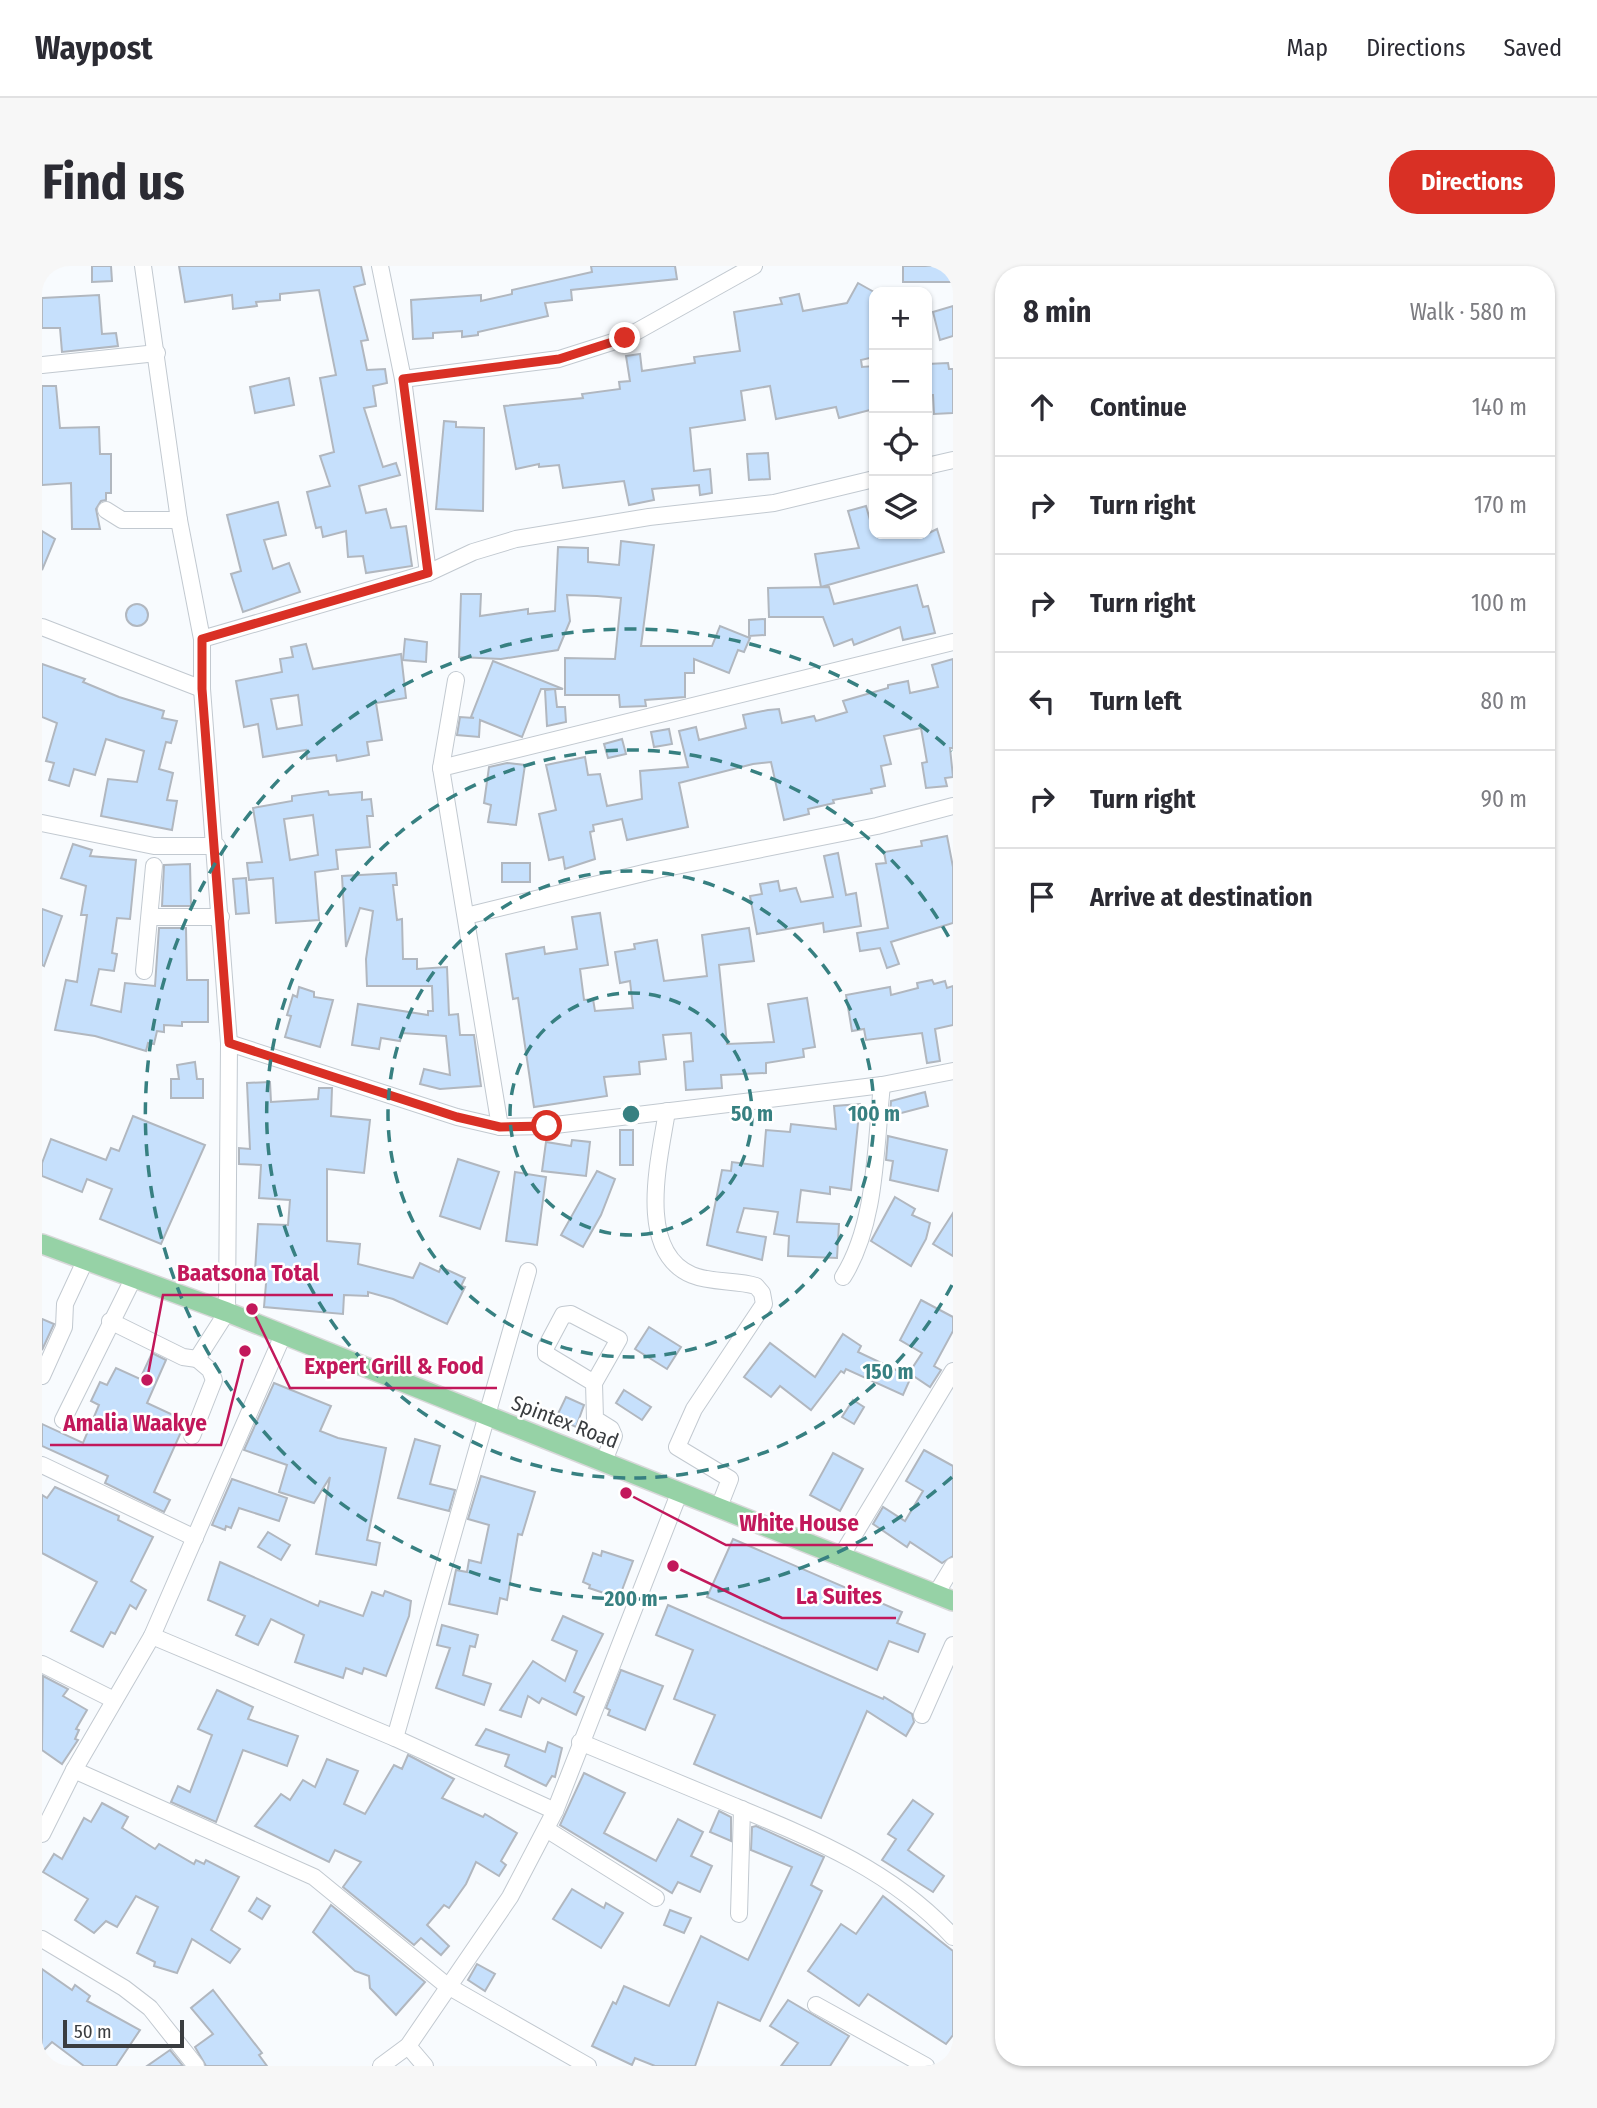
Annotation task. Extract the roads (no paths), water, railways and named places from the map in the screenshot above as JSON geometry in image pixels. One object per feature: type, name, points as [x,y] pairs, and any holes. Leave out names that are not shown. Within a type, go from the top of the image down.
[{"type":"main road","name":"Spintex Road","points":[[42,1244],[227,1312],[680,1491],[840,1558],[944,1597]]},
{"type":"street","points":[[143,266],[179,520],[202,639],[202,689],[217,846],[229,1043],[227,1312],[197,1359]]},
{"type":"street","points":[[380,266],[403,379],[428,573]]},
{"type":"street","points":[[403,379],[559,359],[625,338],[754,266]]},
{"type":"street","points":[[42,365],[156,353]]},
{"type":"street","points":[[932,465],[953,462]]},
{"type":"street","points":[[202,639],[428,573],[473,552],[516,539],[649,517],[774,503],[869,480]]},
{"type":"street","points":[[106,510],[122,520],[179,520]]},
{"type":"street","points":[[42,627],[202,689]]},
{"type":"street","points":[[441,768],[953,642]]},
{"type":"street","points":[[456,680],[441,768],[500,1127]]},
{"type":"street","points":[[466,916],[656,870],[877,826],[953,806]]},
{"type":"street","points":[[42,823],[69,831],[154,846],[217,846]]},
{"type":"street","points":[[144,971],[154,866]]},
{"type":"street","points":[[150,916],[221,916]]},
{"type":"street","points":[[229,1043],[457,1117],[500,1127],[547,1126],[883,1085],[953,1072]]},
{"type":"street","points":[[843,1277],[855,1258],[867,1210],[883,1085]]},
{"type":"street","points":[[667,1111],[655,1186],[655,1220],[669,1258],[692,1275],[756,1286],[762,1293],[764,1304],[694,1409],[677,1447],[730,1479],[719,1507]]},
{"type":"street","points":[[42,1376],[64,1328],[65,1304],[85,1261]]},
{"type":"street","points":[[395,1738],[528,1271]]},
{"type":"street","points":[[63,1420],[133,1279]]},
{"type":"street","points":[[594,1383],[547,1354],[546,1347],[563,1315],[572,1314],[619,1339],[620,1343],[594,1383],[595,1419],[611,1429],[614,1436],[604,1461]]},
{"type":"street","points":[[110,1321],[183,1357],[197,1359],[210,1370],[214,1380],[192,1436]]},
{"type":"street","points":[[42,1834],[74,1770],[152,1636],[283,1335]]},
{"type":"street","points":[[840,1558],[953,1371]]},
{"type":"street","points":[[42,1465],[195,1538]]},
{"type":"street","points":[[381,2066],[408,2046],[446,1985],[510,1897],[546,1829],[680,1491]]},
{"type":"street","points":[[944,1597],[953,1566]]},
{"type":"street","points":[[152,1636],[395,1738],[555,1811]]},
{"type":"street","points":[[922,1715],[953,1645]]},
{"type":"street","points":[[42,1664],[114,1700]]},
{"type":"street","points":[[580,1742],[829,1845],[896,1885],[953,1937]]},
{"type":"street","points":[[74,1770],[314,1877],[446,1985],[588,2066]]},
{"type":"street","points":[[739,1914],[742,1809]]},
{"type":"street","points":[[546,1829],[656,1898]]},
{"type":"street","points":[[42,1939],[124,1988],[150,2008],[196,2066]]},
{"type":"street","points":[[816,2005],[926,2066]]},
{"type":"street","points":[[408,2046],[425,2066]]},
{"type":"place","name":"Expert Grill & Food","points":[[252,1309]]},
{"type":"place","name":"Amalia Waakye","points":[[245,1351]]},
{"type":"place","name":"Baatsona Total","points":[[147,1380]]},
{"type":"place","name":"White House","points":[[626,1493]]},
{"type":"place","name":"La Suites","points":[[673,1566]]}]
